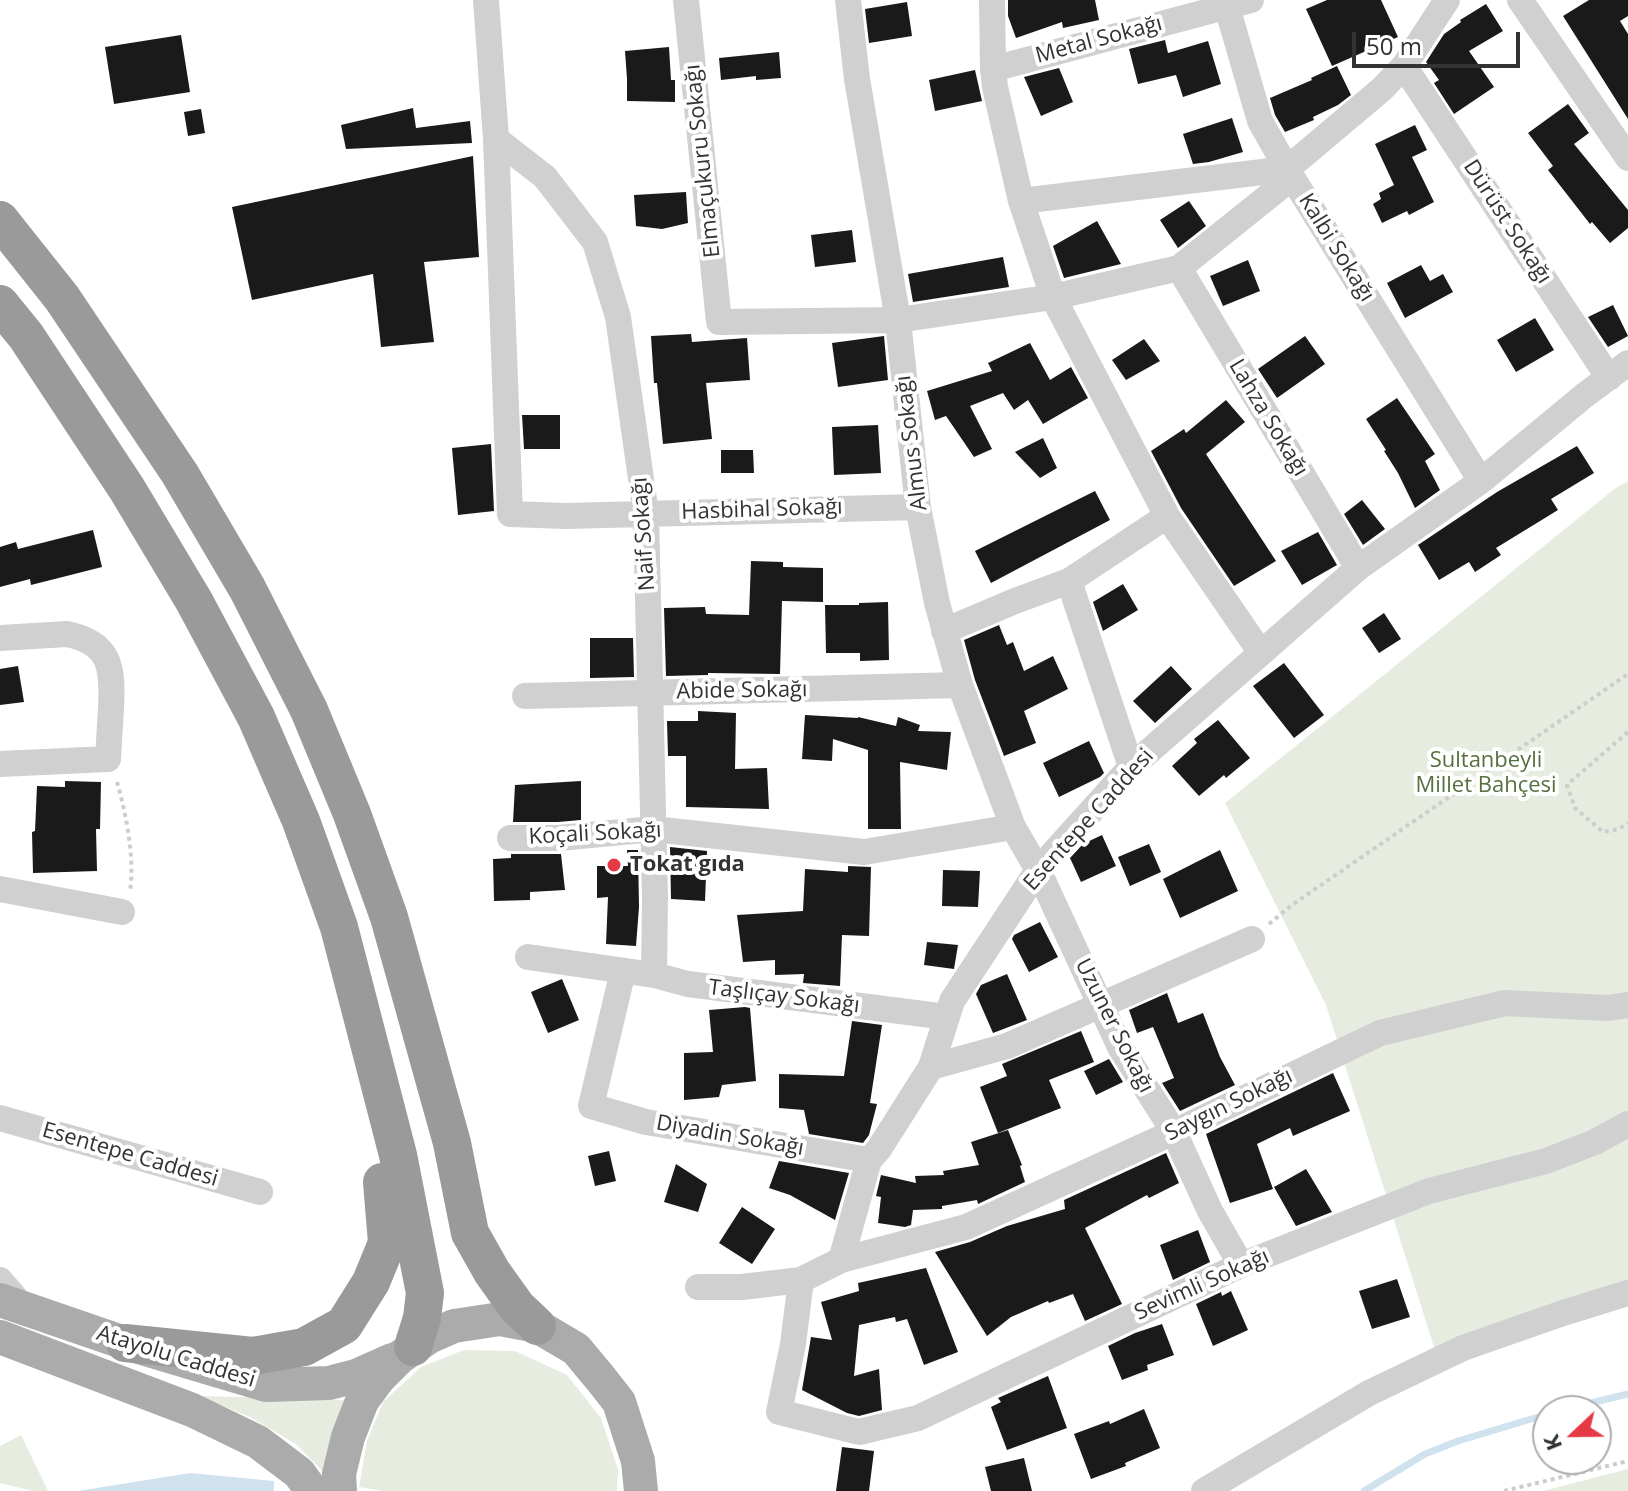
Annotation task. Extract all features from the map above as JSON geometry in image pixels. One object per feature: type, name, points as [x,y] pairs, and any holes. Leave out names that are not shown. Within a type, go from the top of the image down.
[{"type":"highway","points":[[0,220],[62,298],[180,474],[247,588],[309,710],[352,814],[389,917],[452,1143],[470,1233],[517,1307],[537,1326]]},
{"type":"highway","points":[[0,304],[26,336],[127,489],[194,601],[256,717],[301,821],[339,927],[398,1155],[425,1293],[422,1318],[406,1352]]},
{"type":"highway","points":[[125,1343],[253,1356],[304,1347],[344,1325],[371,1282],[387,1243],[380,1148],[339,927]]},
{"type":"main road","name":"Atayolu Caddesi","points":[[12,1304],[125,1343],[266,1385],[329,1383],[356,1376],[454,1326],[500,1319],[537,1326]]},
{"type":"main road","points":[[537,1326],[576,1349],[619,1402],[638,1461],[641,1491]]},
{"type":"main road","name":"Atayolu Caddesi","points":[[0,1337],[192,1410],[258,1442],[299,1473],[330,1485]]},
{"type":"main road","points":[[330,1485],[362,1401],[379,1378],[406,1352]]},
{"type":"street","points":[[486,0],[496,139]]},
{"type":"street","name":"Elmaçukuru Sokağı","points":[[686,0],[719,322],[898,320]]},
{"type":"street","name":"Almus Sokağı","points":[[848,0],[857,79],[898,320],[918,507],[944,631],[960,685],[1013,827],[1038,870]]},
{"type":"street","points":[[992,0],[993,69],[1021,201],[1053,297],[1167,516],[1261,653]]},
{"type":"street","points":[[898,320],[1053,297],[1179,268],[1280,187],[1287,169],[1382,89],[1404,66],[1447,0]]},
{"type":"street","points":[[1520,0],[1628,158]]},
{"type":"street","name":"Metal Sokağı","points":[[993,69],[1234,2]]},
{"type":"street","name":"Kalbi Sokağı","points":[[1234,2],[1260,121],[1481,481]]},
{"type":"street","name":"Dürüst Sokağı","points":[[1404,66],[1619,371]]},
{"type":"street","name":"Naif Sokağı","points":[[496,139],[545,177],[595,242],[618,317],[646,514],[654,975]]},
{"type":"street","name":"Hasbihal Sokağı","points":[[496,139],[510,514],[566,516],[918,507]]},
{"type":"street","points":[[1021,201],[1287,169]]},
{"type":"street","name":"Lahza Sokağı","points":[[1179,268],[1358,568]]},
{"type":"street","name":"Esentepe Caddesi","points":[[841,1260],[869,1160],[931,1067],[952,1001],[1038,870],[1131,767],[1358,568],[1481,481],[1585,395],[1619,371]]},
{"type":"street","points":[[944,631],[1069,581],[1167,516]]},
{"type":"street","points":[[1069,581],[1131,767]]},
{"type":"street","points":[[0,638],[67,634],[87,640],[104,656],[112,677],[108,759],[0,764]]},
{"type":"street","name":"Abide Sokağı","points":[[525,696],[960,685]]},
{"type":"street","name":"Koçali Sokağı","points":[[510,838],[559,838],[653,829],[864,852],[1013,827]]},
{"type":"street","name":"Uzuner Sokağı","points":[[1038,870],[1120,1047],[1174,1132],[1210,1211],[1241,1265]]},
{"type":"street","points":[[0,889],[122,912]]},
{"type":"street","points":[[931,1067],[1007,1046],[1252,939]]},
{"type":"street","name":"Taşlıçay Sokağı","points":[[528,957],[654,975],[688,984],[947,1017]]},
{"type":"street","name":"Diyadin Sokağı","points":[[623,971],[591,1106],[646,1122],[869,1160]]},
{"type":"street","name":"Saygın Sokağı","points":[[841,1260],[966,1227],[1380,1033],[1505,1003],[1607,1008],[1628,1005]]},
{"type":"street","name":"Esentepe Caddesi","points":[[0,1118],[260,1192]]},
{"type":"street","name":"Sevimli Sokağı","points":[[801,1280],[793,1344],[779,1412],[859,1432],[918,1418],[1241,1265],[1429,1191],[1546,1161],[1595,1142],[1628,1124]]},
{"type":"street","points":[[698,1287],[742,1287],[801,1280],[841,1260]]},
{"type":"street","points":[[0,1280],[12,1304]]},
{"type":"street","points":[[1204,1491],[1369,1393],[1463,1348],[1628,1293]]},
{"type":"path","points":[[1252,939],[1292,905],[1628,674]]},
{"type":"path","points":[[1628,732],[1567,785],[1575,808],[1603,832],[1619,829],[1628,823]]},
{"type":"path","points":[[108,759],[119,788],[132,857],[130,892],[122,912]]},
{"type":"path","points":[[1504,1491],[1628,1461]]},
{"type":"green space","name":"Sultanbeyli Millet Bahçesi","points":[[1628,481],[1628,1283],[1435,1350],[1326,1005],[1225,803]]},
{"type":"green space","points":[[464,1350],[515,1351],[567,1375],[601,1418],[618,1469],[617,1491],[383,1491],[359,1487],[367,1441],[383,1402],[421,1367]]},
{"type":"green space","points":[[199,1396],[345,1400],[326,1475],[296,1444],[250,1417]]},
{"type":"green space","points":[[21,1435],[48,1491],[33,1491],[0,1483],[0,1446]]},
{"type":"green space","points":[[1628,1469],[1628,1491],[1543,1491],[1612,1475]]},
{"type":"water","points":[[190,1473],[274,1481],[274,1491],[78,1491]]},
{"type":"building","points":[[1008,0],[1095,0],[1099,20],[1063,28],[1062,22],[1016,38],[1008,16]]},
{"type":"building","points":[[1327,0],[1381,0],[1398,37],[1332,66],[1306,9]]},
{"type":"building","points":[[1589,0],[1628,0],[1628,16],[1620,21],[1628,34],[1628,119],[1563,16]]},
{"type":"building","points":[[907,2],[912,36],[869,43],[865,9]]},
{"type":"building","points":[[1486,4],[1503,31],[1469,51],[1494,87],[1454,114],[1434,83],[1439,80],[1426,62],[1444,34]]},
{"type":"building","points":[[181,35],[190,92],[114,104],[105,47]]},
{"type":"building","points":[[1165,40],[1168,53],[1208,41],[1221,84],[1183,97],[1176,75],[1138,84],[1129,49]]},
{"type":"building","points":[[669,47],[675,102],[627,101],[625,51]]},
{"type":"building","points":[[779,52],[781,78],[756,80],[756,76],[721,80],[719,58]]},
{"type":"building","points":[[1337,66],[1351,95],[1313,117],[1314,120],[1285,132],[1270,98]]},
{"type":"building","points":[[1059,68],[1073,102],[1041,116],[1024,77]]},
{"type":"building","points":[[975,70],[982,101],[935,111],[929,80]]},
{"type":"building","points":[[1568,104],[1589,133],[1574,144],[1628,210],[1628,228],[1610,243],[1592,222],[1590,224],[1548,170],[1553,166],[1528,133]]},
{"type":"building","points":[[413,108],[416,128],[470,121],[472,143],[346,149],[341,125]]},
{"type":"building","points":[[201,109],[205,133],[188,136],[184,112]]},
{"type":"building","points":[[1232,118],[1243,152],[1193,164],[1183,134]]},
{"type":"building","points":[[1415,125],[1427,150],[1412,157],[1434,202],[1409,215],[1407,211],[1382,223],[1373,204],[1381,199],[1379,193],[1394,185],[1375,144]]},
{"type":"building","points":[[473,156],[479,257],[424,262],[434,342],[381,347],[373,274],[252,300],[232,207]]},
{"type":"building","points":[[686,192],[688,223],[662,229],[636,226],[634,195]]},
{"type":"building","points":[[1189,201],[1206,226],[1178,248],[1160,220]]},
{"type":"building","points":[[1097,221],[1121,264],[1064,278],[1053,246]]},
{"type":"building","points":[[852,230],[856,262],[815,267],[811,235]]},
{"type":"building","points":[[1003,257],[1009,287],[913,302],[908,274]]},
{"type":"building","points":[[1248,260],[1260,291],[1223,306],[1210,276]]},
{"type":"building","points":[[1421,265],[1430,281],[1443,274],[1453,292],[1405,318],[1387,283]]},
{"type":"building","points":[[1613,305],[1628,336],[1608,347],[1588,317]]},
{"type":"building","points":[[1535,318],[1554,350],[1516,372],[1497,340]]},
{"type":"building","points":[[691,334],[692,342],[747,338],[750,380],[706,383],[712,439],[663,444],[651,336]]},
{"type":"building","points":[[884,336],[888,380],[838,387],[832,343]]},
{"type":"building","points":[[1305,336],[1325,364],[1277,398],[1258,369]]},
{"type":"building","points":[[1144,339],[1160,361],[1126,380],[1112,360]]},
{"type":"building","points":[[1030,343],[1050,380],[1071,367],[1088,398],[1043,424],[1028,400],[1014,410],[1003,393],[970,406],[992,449],[974,457],[946,416],[935,420],[927,391],[992,371],[988,363]]},
{"type":"building","points":[[1397,398],[1435,454],[1425,461],[1440,490],[1415,508],[1386,450],[1366,419]]},
{"type":"building","points":[[1226,400],[1245,422],[1206,454],[1276,561],[1234,586],[1181,508],[1151,451],[1184,429],[1186,433]]},
{"type":"building","points":[[522,415],[560,415],[560,449],[524,449]]},
{"type":"building","points":[[878,425],[881,473],[834,475],[832,427]]},
{"type":"building","points":[[1043,438],[1057,468],[1040,478],[1015,452]]},
{"type":"building","points":[[491,444],[494,511],[458,515],[452,448]]},
{"type":"building","points":[[1577,446],[1594,473],[1551,499],[1558,510],[1496,548],[1501,555],[1475,572],[1469,562],[1439,580],[1418,545],[1497,492]]},
{"type":"building","points":[[721,450],[753,450],[754,473],[721,473]]},
{"type":"building","points":[[1095,491],[1110,520],[991,583],[975,551]]},
{"type":"building","points":[[1362,500],[1385,529],[1363,545],[1344,514]]},
{"type":"building","points":[[93,530],[102,567],[31,585],[30,579],[0,587],[0,547],[16,542],[18,549]]},
{"type":"building","points":[[1318,532],[1337,565],[1302,585],[1281,551]]},
{"type":"building","points":[[751,561],[783,562],[783,567],[823,568],[823,602],[782,601],[780,674],[666,676],[664,608],[705,607],[706,614],[749,615]]},
{"type":"building","points":[[1123,584],[1138,610],[1103,631],[1093,602]]},
{"type":"building","points":[[888,602],[889,660],[860,661],[860,653],[826,653],[825,605]]},
{"type":"building","points":[[1384,613],[1401,639],[1379,653],[1362,628]]},
{"type":"building","points":[[999,625],[1007,645],[1013,642],[1024,671],[1053,656],[1068,689],[1024,711],[1036,743],[1004,756],[975,680],[964,640]]},
{"type":"building","points":[[590,638],[633,638],[634,677],[590,678]]},
{"type":"building","points":[[1284,663],[1324,715],[1294,738],[1253,686]]},
{"type":"building","points":[[18,666],[24,702],[0,705],[0,669]]},
{"type":"building","points":[[1171,666],[1192,689],[1155,723],[1133,701]]},
{"type":"building","points":[[698,711],[736,713],[735,769],[767,768],[769,809],[686,807],[686,756],[668,756],[667,721],[698,721]]},
{"type":"building","points":[[805,715],[858,717],[896,726],[898,717],[920,725],[918,731],[951,732],[947,770],[900,762],[901,829],[868,829],[868,750],[833,739],[832,761],[802,759]]},
{"type":"building","points":[[1218,720],[1250,758],[1199,796],[1172,766],[1197,743],[1194,739]]},
{"type":"building","points":[[1089,741],[1104,773],[1059,797],[1043,763]]},
{"type":"building","points":[[65,781],[101,782],[100,829],[96,829],[97,871],[33,873],[32,832],[35,831],[37,786],[65,787]]},
{"type":"building","points":[[581,781],[581,820],[513,822],[515,785]]},
{"type":"building","points":[[1102,835],[1116,866],[1081,882],[1070,858],[1083,844]]},
{"type":"building","points":[[1149,844],[1161,872],[1130,886],[1118,857]]},
{"type":"building","points":[[670,847],[707,851],[705,901],[671,899]]},
{"type":"building","points":[[627,850],[638,850],[636,946],[606,944],[608,897],[597,898],[597,866],[628,866]]},
{"type":"building","points":[[1220,850],[1238,891],[1180,918],[1163,879]]},
{"type":"building","points":[[511,854],[561,854],[565,890],[530,892],[530,900],[494,901],[493,859],[511,858]]},
{"type":"building","points":[[848,866],[871,867],[869,936],[842,935],[840,986],[803,983],[804,974],[775,975],[775,960],[743,962],[737,915],[803,911],[805,869],[848,872]]},
{"type":"building","points":[[943,870],[980,871],[978,907],[942,906]]},
{"type":"building","points":[[1040,922],[1058,957],[1029,972],[1012,939]]},
{"type":"building","points":[[927,942],[958,945],[954,969],[924,965]]},
{"type":"building","points":[[1007,974],[1027,1020],[993,1033],[976,994],[981,985]]},
{"type":"building","points":[[562,979],[579,1020],[548,1033],[531,992]]},
{"type":"building","points":[[1167,993],[1178,1023],[1203,1013],[1235,1085],[1180,1111],[1162,1083],[1174,1078],[1153,1027],[1137,1033],[1129,1010]]},
{"type":"building","points":[[750,1008],[756,1081],[722,1085],[719,1097],[684,1100],[684,1053],[713,1052],[709,1010]]},
{"type":"building","points":[[852,1021],[882,1025],[870,1103],[877,1104],[869,1135],[863,1143],[809,1134],[804,1110],[779,1108],[779,1074],[844,1076]]},
{"type":"building","points":[[1081,1031],[1094,1062],[1049,1080],[1061,1108],[998,1133],[980,1087],[1007,1076],[1002,1064]]},
{"type":"building","points":[[1109,1059],[1123,1082],[1096,1095],[1084,1071]]},
{"type":"building","points":[[1333,1073],[1350,1111],[1293,1136],[1290,1128],[1257,1144],[1273,1189],[1230,1203],[1206,1134]]},
{"type":"building","points":[[1008,1130],[1022,1165],[1025,1182],[978,1204],[977,1200],[942,1206],[942,1209],[913,1210],[911,1225],[905,1227],[878,1223],[881,1197],[876,1196],[881,1175],[916,1183],[915,1176],[944,1175],[943,1171],[979,1165],[971,1142]]},
{"type":"building","points":[[609,1151],[616,1181],[595,1186],[588,1156]]},
{"type":"building","points":[[1166,1153],[1179,1183],[1149,1198],[1147,1195],[1085,1228],[1122,1304],[1085,1321],[1073,1294],[1011,1317],[987,1336],[935,1252],[1065,1209],[1064,1200]]},
{"type":"building","points":[[779,1161],[849,1173],[835,1220],[790,1195],[769,1188]]},
{"type":"building","points":[[676,1164],[707,1184],[698,1212],[664,1202]]},
{"type":"building","points":[[1306,1169],[1332,1212],[1296,1226],[1274,1187]]},
{"type":"building","points":[[742,1207],[775,1229],[752,1264],[719,1243]]},
{"type":"building","points":[[1198,1230],[1210,1262],[1173,1280],[1160,1245]]},
{"type":"building","points":[[926,1268],[958,1352],[924,1365],[907,1319],[896,1322],[895,1317],[859,1325],[854,1376],[879,1369],[882,1410],[859,1416],[847,1413],[802,1390],[811,1337],[832,1340],[821,1302],[859,1291],[858,1283]]},
{"type":"building","points":[[1397,1279],[1410,1317],[1372,1329],[1359,1291]]},
{"type":"building","points":[[1231,1291],[1248,1330],[1213,1346],[1196,1304],[1221,1292],[1222,1296]]},
{"type":"building","points":[[1162,1324],[1174,1355],[1147,1365],[1148,1370],[1122,1380],[1108,1346]]},
{"type":"building","points":[[1048,1376],[1067,1428],[1007,1450],[991,1407],[1001,1402],[998,1398]]},
{"type":"building","points":[[1144,1409],[1160,1448],[1125,1463],[1126,1466],[1091,1479],[1074,1434],[1109,1421],[1110,1424]]},
{"type":"building","points":[[842,1447],[874,1451],[869,1491],[836,1491]]},
{"type":"building","points":[[1024,1458],[1032,1491],[991,1491],[985,1467]]},
{"type":"waterway","points":[[1612,1398],[1628,1394]]},
{"type":"waterway","points":[[1364,1491],[1425,1454],[1532,1419]]},
{"type":"place","name":"Tokat gıda","points":[[614,865]]}]
